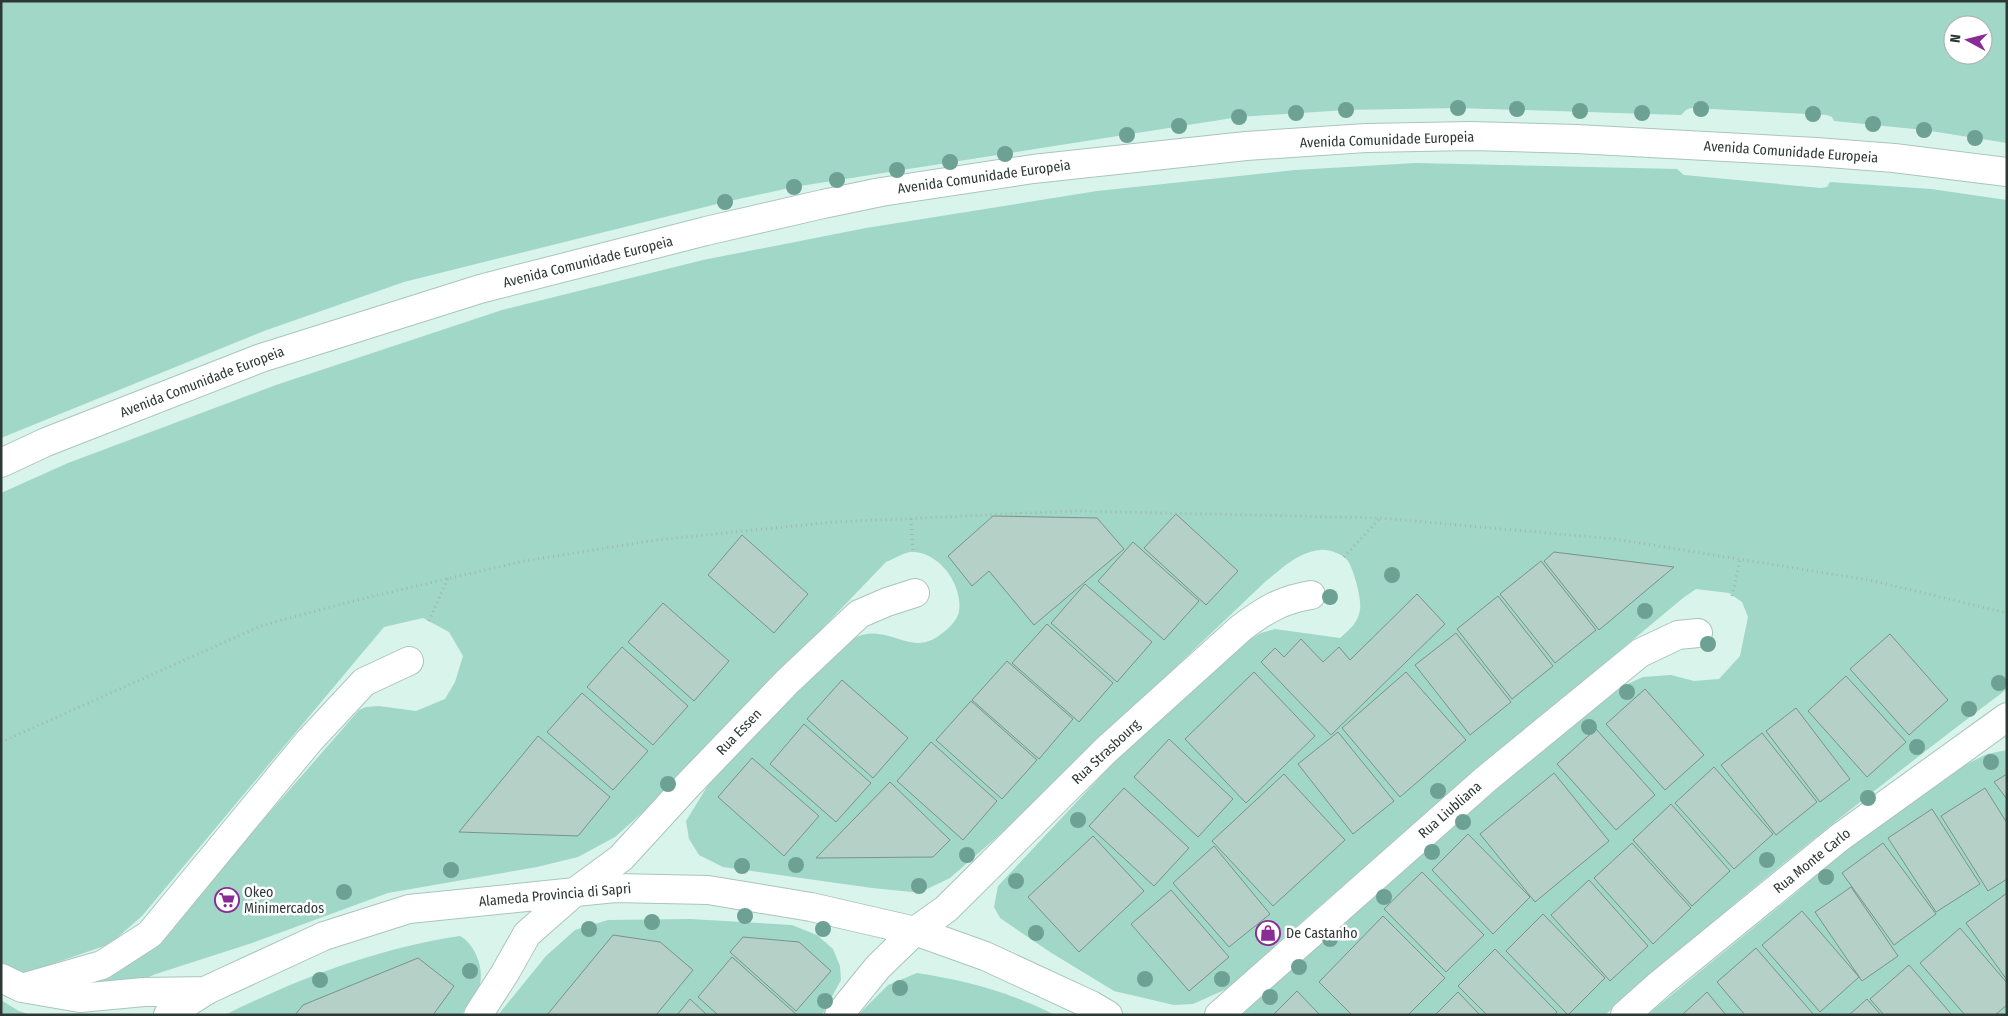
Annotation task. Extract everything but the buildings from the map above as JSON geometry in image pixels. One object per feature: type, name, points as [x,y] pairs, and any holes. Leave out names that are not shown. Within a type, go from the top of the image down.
[{"type":"street","name":"Avenida Comunidade Europeia","points":[[1,462],[261,358],[480,290],[706,231],[823,204],[880,192],[1034,169],[1246,146],[1375,138],[1471,136],[1576,139],[1826,153],[1894,158],[2007,172]]},
{"type":"street","name":"Rua Essen","points":[[478,1015],[505,974],[527,934],[576,891],[621,858],[787,682],[859,614],[887,602],[915,594]]},
{"type":"street","name":"Rua Strasbourg","points":[[839,1015],[878,967],[915,931],[946,908],[1106,750],[1240,628],[1265,611],[1290,598],[1311,595]]},
{"type":"street","name":"Rua Liubliana","points":[[1219,1015],[1486,779],[1640,653],[1678,635],[1698,633]]},
{"type":"street","points":[[12,983],[102,965],[150,934],[297,756],[364,682],[409,661]]},
{"type":"street","name":"Rua Monte Carlo","points":[[1625,1015],[1661,983],[1839,838],[2007,717]]},
{"type":"street","name":"Alameda Provincia di Sapri","points":[[168,1015],[207,990],[324,936],[409,910],[615,888],[708,890],[811,907],[915,931],[985,956],[1091,1005],[1108,1015]]},
{"type":"street","name":"Alameda Provincia di Sapri","points":[[12,983],[80,998],[144,992],[207,990]]},
{"type":"path","points":[[1,742],[263,625],[369,597],[524,561],[656,540],[833,522],[1076,511],[1380,518],[1615,539],[1874,581],[2007,613]]},
{"type":"path","points":[[1344,557],[1380,518]]},
{"type":"path","points":[[911,519],[913,552]]},
{"type":"path","points":[[1732,596],[1740,560]]},
{"type":"path","points":[[429,621],[448,578]]},
{"type":"green space","points":[[1,1],[2007,1],[2007,143],[1924,130],[1834,121],[1832,117],[1827,115],[1691,108],[1681,115],[1458,108],[1346,110],[1239,117],[794,187],[725,202],[404,282],[264,331],[1,438]]},
{"type":"green space","points":[[1416,163],[1677,169],[1684,175],[1821,188],[1827,187],[1830,182],[1931,189],[2007,200],[2007,689],[1803,848],[1703,930],[1605,1015],[1243,1015],[1246,1009],[1356,910],[1610,692],[1643,677],[1671,675],[1694,681],[1719,679],[1740,656],[1748,617],[1742,602],[1729,593],[1696,589],[1683,598],[1436,804],[1279,942],[1240,983],[1193,1004],[1174,1005],[1114,991],[1050,952],[1000,918],[994,907],[998,886],[1116,760],[1247,641],[1261,633],[1275,629],[1340,638],[1353,626],[1359,615],[1360,605],[1359,592],[1353,571],[1343,556],[1327,550],[1312,551],[1298,557],[1266,581],[997,837],[950,878],[925,890],[912,892],[872,888],[723,867],[699,855],[689,839],[686,821],[710,782],[845,642],[861,635],[874,634],[886,635],[908,642],[922,643],[937,637],[954,622],[959,611],[959,601],[953,581],[947,571],[931,557],[911,552],[886,562],[660,797],[615,837],[578,857],[537,867],[388,893],[252,943],[156,974],[110,993],[96,987],[138,956],[167,926],[359,710],[366,707],[379,706],[416,711],[445,699],[455,682],[463,656],[449,632],[423,618],[384,627],[142,916],[110,944],[23,974],[1,968],[1,493],[68,463],[276,385],[502,310],[703,260],[866,228],[1097,191],[1295,170]]},
{"type":"green space","points":[[2007,750],[2007,1015],[1647,1015],[1797,892],[1866,832],[1967,764],[1987,754]]},
{"type":"green space","points":[[690,919],[792,925],[817,935],[833,949],[840,966],[841,980],[822,1015],[498,1015],[546,956],[575,930],[608,920]]},
{"type":"green space","points":[[460,936],[471,945],[475,952],[481,974],[479,988],[461,1015],[225,1015],[253,1001],[340,966],[400,948]]},
{"type":"green space","points":[[917,973],[953,979],[988,988],[1022,1000],[1055,1015],[858,1015],[888,985]]},
{"type":"green space","points":[[1,1000],[19,1011],[31,1015],[1,1015]]},
{"type":"place","name":"Okeo Minimercados","points":[[227,900]]},
{"type":"place","name":"De Castanho","points":[[1268,933]]}]
